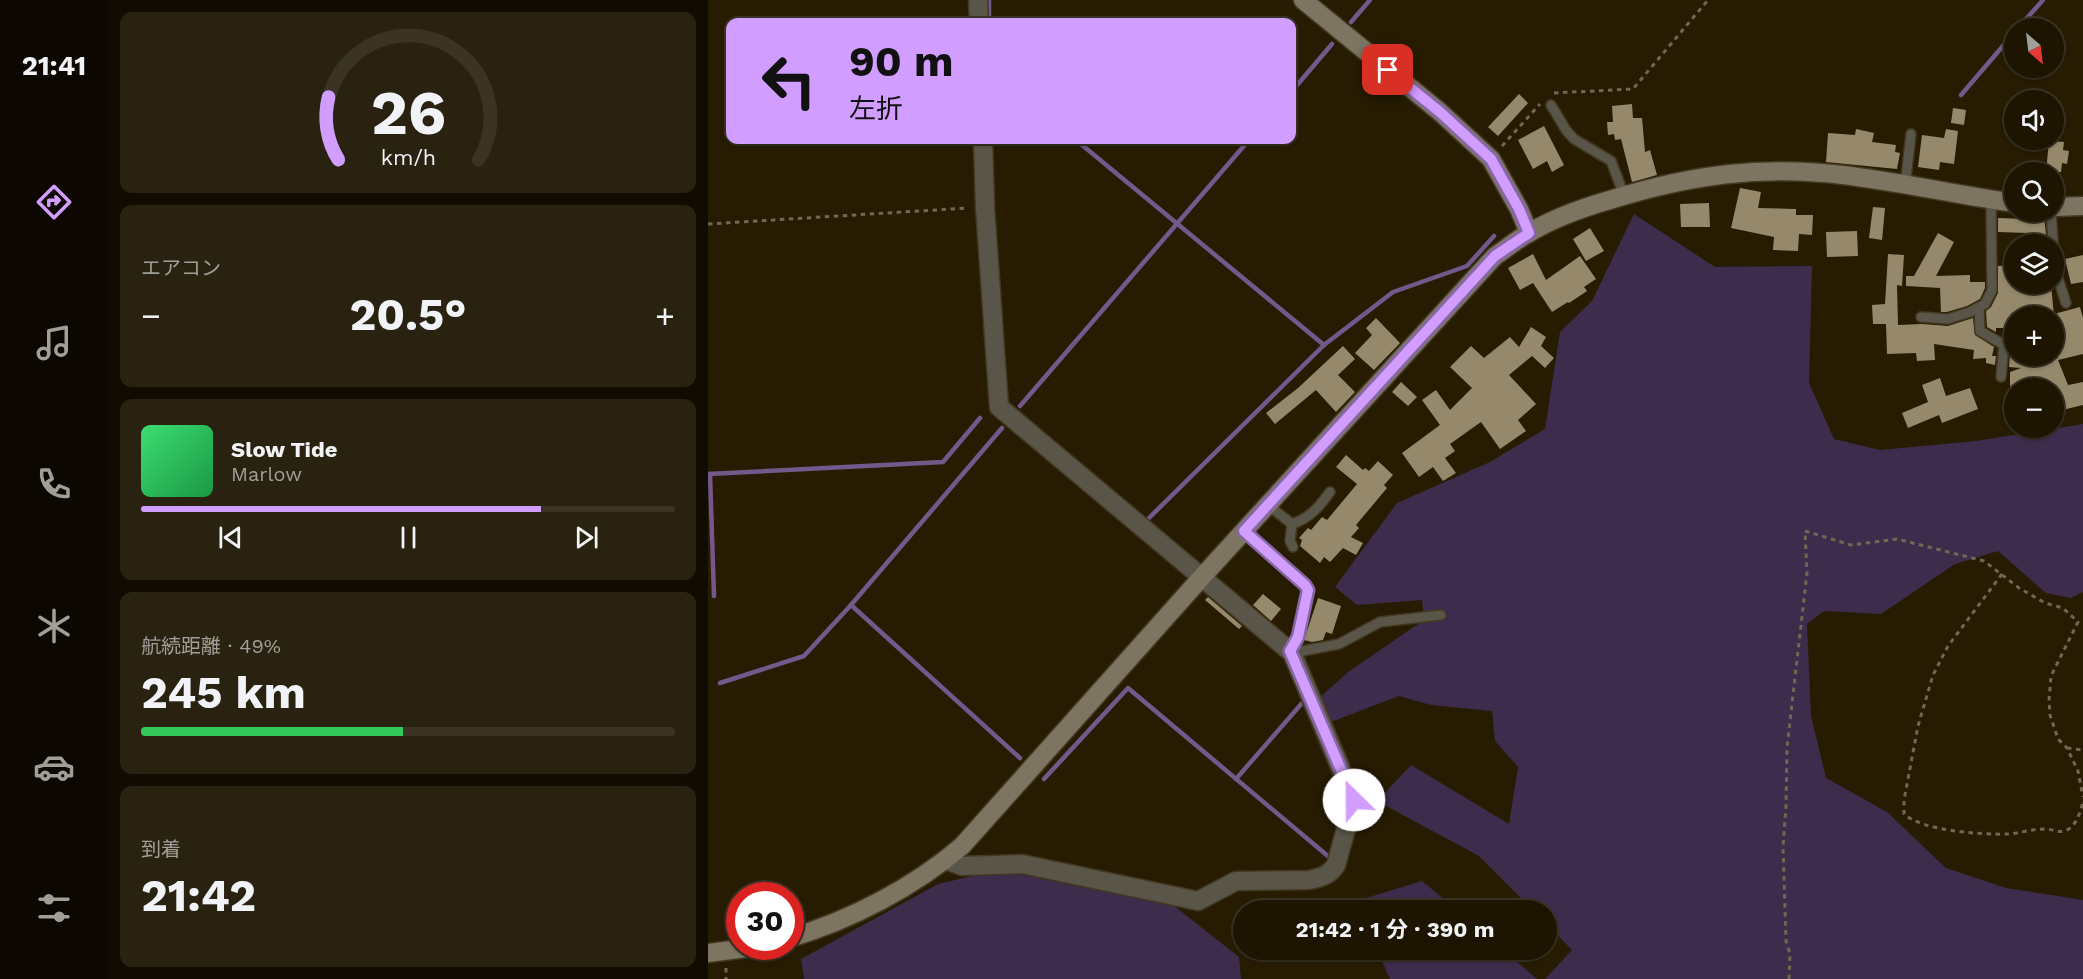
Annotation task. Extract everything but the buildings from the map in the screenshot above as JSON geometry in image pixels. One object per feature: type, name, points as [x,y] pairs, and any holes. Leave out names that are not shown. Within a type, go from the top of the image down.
[{"type":"street","points":[[978,0],[979,18]]},
{"type":"street","points":[[1303,0],[1440,112],[1491,159],[1519,209],[1529,233]]},
{"type":"street","points":[[946,860],[962,866],[1022,864],[1198,901],[1236,881],[1309,880],[1332,872],[1354,800],[1291,652],[999,407],[985,207],[983,144]]},
{"type":"street","points":[[804,933],[855,913],[895,892],[946,860],[962,846],[1201,578],[1495,256],[1529,233],[1579,209],[1624,195],[1672,182],[1742,171],[1781,170],[1844,175],[2004,202]]},
{"type":"street","points":[[2064,207],[2083,206]]},
{"type":"street","points":[[708,953],[726,951]]},
{"type":"lane","points":[[1551,105],[1574,139],[1611,162],[1624,195]]},
{"type":"lane","points":[[1905,186],[1911,134]]},
{"type":"lane","points":[[1922,317],[1948,319],[1985,304],[1992,290],[1991,200]]},
{"type":"lane","points":[[2052,222],[2055,269],[2066,303]]},
{"type":"lane","points":[[1978,308],[1980,331],[2004,343]]},
{"type":"lane","points":[[2001,377],[2004,365]]},
{"type":"lane","points":[[1292,524],[1316,511],[1330,492]]},
{"type":"lane","points":[[1268,505],[1292,524]]},
{"type":"lane","points":[[1292,524],[1290,541],[1293,547]]},
{"type":"lane","points":[[1244,531],[1308,590],[1298,637],[1291,652]]},
{"type":"lane","points":[[1291,652],[1339,644],[1380,622],[1441,615]]},
{"type":"path","points":[[1633,89],[1708,0]]},
{"type":"path","points":[[708,224],[985,207]]},
{"type":"path","points":[[1789,979],[1790,954],[1786,941],[1783,847],[1787,747],[1808,573],[1804,531],[1851,545],[1897,539],[1984,561],[2019,588],[2045,603],[2063,608],[2078,622],[2054,670],[2050,687],[2050,715],[2058,739],[2067,748],[2078,771],[2083,797]]},
{"type":"path","points":[[2002,574],[1948,646],[1933,675],[1918,726],[1904,800],[1904,814],[1912,821],[1949,830],[2009,834],[2045,829],[2064,831],[2071,828],[2079,815],[2083,802]]},
{"type":"path","points":[[2067,748],[2083,750]]},
{"type":"shaded area","points":[[1634,214],[1715,267],[1812,266],[1809,383],[1834,439],[1880,450],[2004,437],[2064,438],[2064,427],[2083,424],[2083,592],[2071,598],[2046,593],[1998,551],[1955,564],[1881,614],[1824,611],[1807,624],[1811,716],[1826,778],[1887,812],[1946,868],[2006,888],[2083,900],[2083,979],[1545,979],[1572,950],[1557,934],[1557,900],[1523,900],[1479,856],[1377,801],[1411,765],[1509,824],[1518,767],[1495,741],[1492,711],[1431,705],[1399,696],[1331,722],[1319,698],[1348,672],[1424,620],[1422,600],[1357,605],[1335,587],[1397,503],[1490,462],[1545,429],[1560,332],[1592,301]]},
{"type":"shaded area","points":[[998,870],[1173,905],[1233,952],[1233,960],[1239,960],[1241,979],[804,979],[801,960],[804,960],[804,957],[938,884]]},
{"type":"shaded area","points":[[1422,881],[1445,900],[1359,900]]},
{"type":"shaded area","points":[[1381,960],[1515,960],[1537,979],[1390,979]]},
{"type":"waterway","points":[[989,0],[989,18]]},
{"type":"waterway","points":[[1351,22],[1370,0]]},
{"type":"waterway","points":[[2027,18],[2043,0]]},
{"type":"waterway","points":[[1296,86],[1332,44]]},
{"type":"waterway","points":[[1961,95],[2004,45]]},
{"type":"waterway","points":[[1081,144],[1324,345]]},
{"type":"waterway","points":[[1020,406],[1246,144]]},
{"type":"waterway","points":[[1149,518],[1324,345],[1393,292],[1467,266],[1494,236]]},
{"type":"waterway","points":[[708,474],[943,462],[980,418]]},
{"type":"waterway","points":[[720,683],[804,656],[851,605],[1002,428]]},
{"type":"waterway","points":[[710,474],[714,596]]},
{"type":"waterway","points":[[851,605],[1020,758]]},
{"type":"waterway","points":[[1044,779],[1128,688],[1329,857]]},
{"type":"waterway","points":[[1236,779],[1303,702]]},
{"type":"route","points":[[1354,800],[1290,651],[1298,637],[1308,590],[1244,531],[1495,256],[1529,233],[1519,209],[1491,159],[1440,112],[1388,70]]}]
